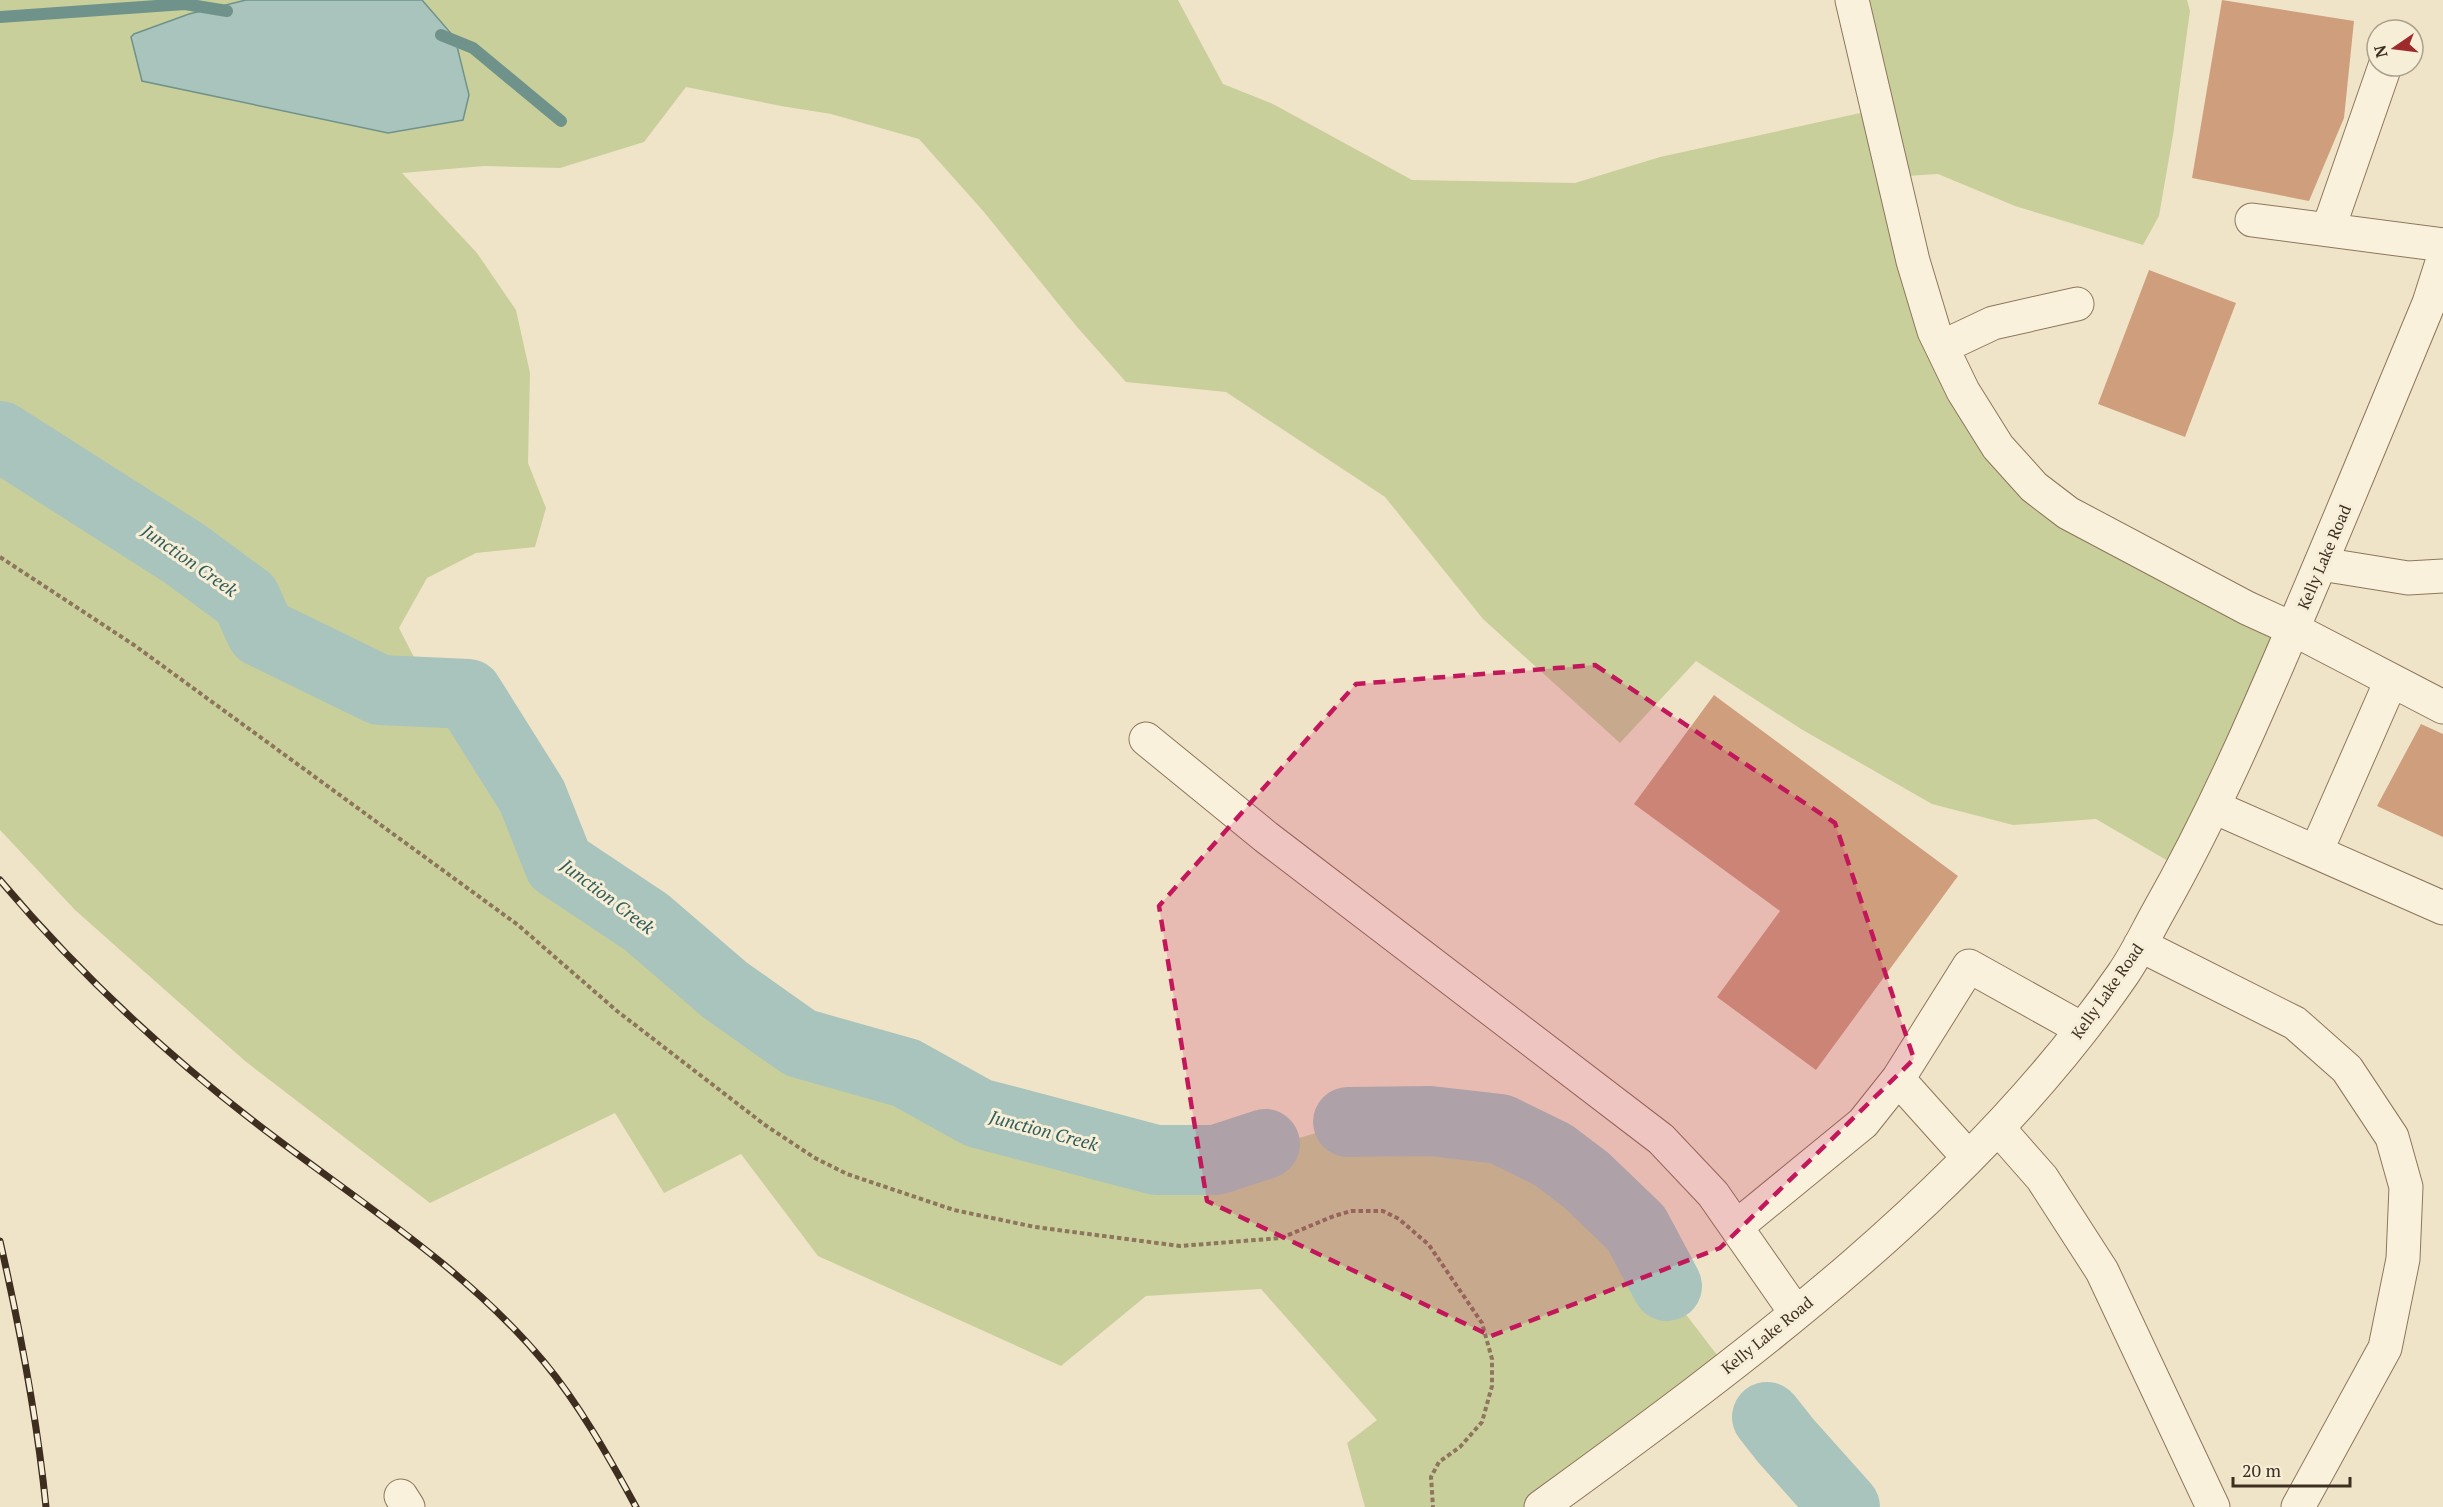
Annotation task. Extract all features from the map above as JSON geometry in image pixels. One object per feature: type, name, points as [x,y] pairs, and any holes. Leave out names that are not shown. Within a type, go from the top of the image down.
[{"type":"street","points":[[1852,0],[1913,261],[1934,330],[1964,391],[1998,447],[2034,487],[2068,513],[2247,608],[2293,629],[2443,707]]},
{"type":"street","points":[[2328,230],[2381,78]]},
{"type":"street","points":[[2252,220],[2443,245]]},
{"type":"street","name":"Kelly Lake Road","points":[[1541,1507],[1653,1425],[1796,1313],[1878,1242],[1998,1128],[2038,1085],[2125,971],[2182,870],[2214,807],[2321,564],[2429,303],[2443,260]]},
{"type":"street","points":[[1942,347],[1993,323],[2077,304]]},
{"type":"street","points":[[2321,564],[2408,578],[2443,576]]},
{"type":"street","points":[[2316,852],[2391,681]]},
{"type":"street","points":[[1146,739],[1266,837],[1661,1138],[1713,1194],[1796,1313]]},
{"type":"street","points":[[2214,807],[2443,908]]},
{"type":"street","points":[[2140,945],[2295,1023],[2347,1069],[2392,1137],[2406,1187],[2403,1259],[2385,1348],[2298,1507]]},
{"type":"street","points":[[1737,1227],[1863,1123],[1898,1079],[1969,966],[2082,1029]]},
{"type":"street","points":[[1898,1079],[1968,1156]]},
{"type":"street","points":[[1998,1128],[2042,1178],[2102,1271],[2213,1507]]},
{"type":"path","points":[[0,557],[134,645],[518,925],[617,1011],[765,1125],[814,1158],[847,1174],[954,1210],[1035,1227],[1180,1246],[1281,1238],[1351,1211],[1383,1211],[1399,1219],[1429,1245],[1482,1323],[1492,1359],[1492,1386],[1482,1422],[1460,1448],[1439,1462],[1431,1477],[1433,1507]]},
{"type":"highlighted area","points":[[1595,665],[1835,823],[1914,1059],[1720,1248],[1491,1336],[1207,1201],[1159,906],[1356,684]]},
{"type":"green space","points":[[0,0],[1178,0],[1223,84],[1273,104],[1412,180],[1575,183],[1660,157],[1874,110],[1849,0],[2187,0],[2190,11],[2159,216],[2143,245],[2015,206],[1938,174],[1891,177],[1995,449],[2290,630],[2180,868],[2096,819],[2013,825],[1932,804],[1801,729],[1696,661],[1620,743],[1483,619],[1385,497],[1226,392],[1126,382],[1077,327],[984,212],[919,139],[831,114],[686,87],[644,142],[560,168],[484,166],[402,173],[477,253],[516,310],[530,373],[528,463],[546,508],[535,547],[476,553],[427,578],[399,628],[433,694],[466,697],[530,797],[556,866],[644,925],[723,992],[799,1046],[905,1075],[977,1116],[1155,1163],[1216,1163],[1346,1124],[1430,1123],[1498,1131],[1549,1157],[1585,1182],[1634,1229],[1661,1282],[1724,1364],[1534,1507],[1365,1507],[1347,1443],[1377,1420],[1261,1289],[1146,1296],[1061,1366],[818,1256],[741,1154],[664,1193],[615,1113],[430,1203],[245,1061],[75,910],[0,830]]},
{"type":"water","points":[[246,0],[422,0],[455,38],[469,95],[463,120],[388,133],[142,81],[131,37],[134,34],[189,14]]},
{"type":"building","points":[[2222,0],[2354,21],[2344,118],[2309,201],[2192,178]]},
{"type":"building","points":[[2149,270],[2236,303],[2185,437],[2098,404]]},
{"type":"building","points":[[1714,695],[1958,876],[1816,1070],[1717,997],[1780,911],[1634,804]]},
{"type":"building","points":[[2421,724],[2443,734],[2443,837],[2377,806]]},
{"type":"waterway","points":[[0,17],[185,4],[227,11]]},
{"type":"waterway","points":[[441,35],[473,48],[561,121]]},
{"type":"waterway","name":"Junction Creek","points":[[0,436],[185,554],[246,599],[261,632],[380,690],[468,694],[532,796],[559,864],[646,922],[725,990],[800,1043],[906,1073],[978,1113],[1156,1160],[1216,1160],[1265,1144]]},
{"type":"waterway","name":"Junction Creek","points":[[1348,1122],[1430,1121],[1500,1129],[1553,1155],[1586,1180],[1636,1228],[1667,1286]]},
{"type":"waterway","name":"Junction Creek","points":[[1767,1417],[1845,1507]]},
{"type":"railway","points":[[0,880],[88,976],[184,1065],[252,1120],[442,1263],[512,1327],[557,1378],[582,1414],[636,1507]]},
{"type":"railway","points":[[0,1241],[27,1373],[46,1507]]}]
